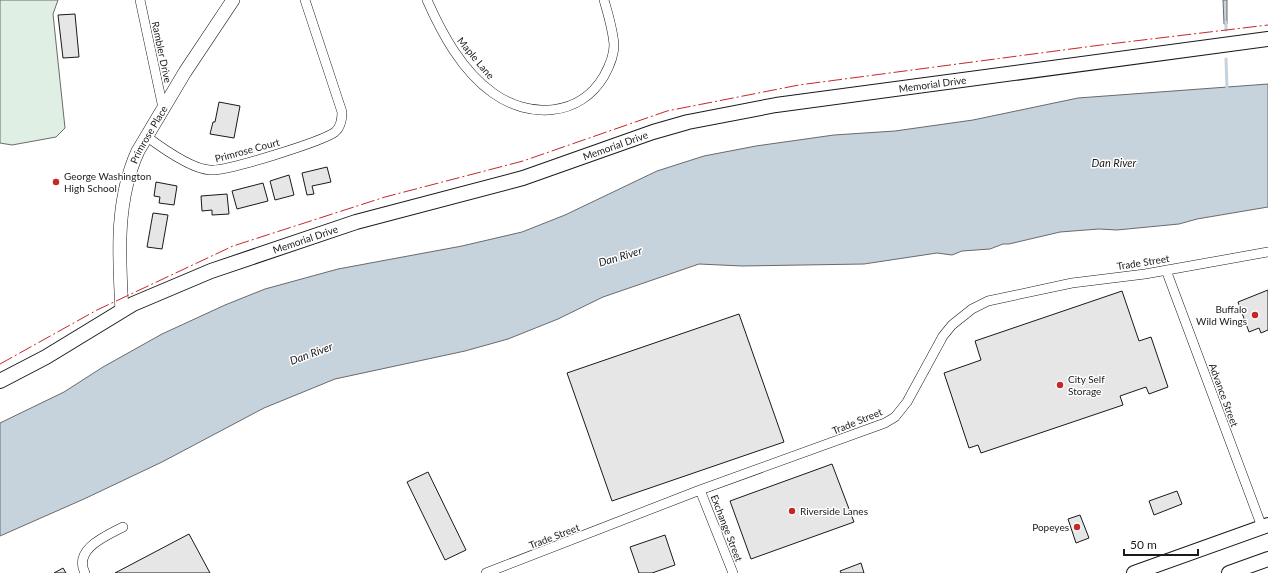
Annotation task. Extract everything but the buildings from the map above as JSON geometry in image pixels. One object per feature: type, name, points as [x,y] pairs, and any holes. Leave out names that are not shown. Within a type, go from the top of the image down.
[{"type":"main road","name":"Memorial Drive","points":[[0,381],[46,357],[122,311],[162,291],[211,271],[303,239],[370,218],[523,178],[654,132],[688,122],[776,105],[1268,39]]},
{"type":"main road","points":[[1134,573],[1265,526]]},
{"type":"main road","points":[[1229,573],[1268,559]]},
{"type":"street","name":"Rambler Drive","points":[[140,0],[163,108]]},
{"type":"street","name":"Primrose Place","points":[[122,311],[120,269],[123,198],[132,165],[146,136],[185,72],[233,0]]},
{"type":"street","name":"Primrose Court","points":[[146,136],[194,166],[212,171],[265,158],[335,132],[342,119],[342,112],[304,0]]},
{"type":"street","name":"Maple Lane","points":[[427,0],[442,34],[482,85],[505,100],[526,108],[547,111],[572,106],[582,100],[596,87],[607,70],[614,45],[604,0]]},
{"type":"street","name":"Trade Street","points":[[486,573],[700,490],[885,423],[907,402],[943,336],[952,325],[972,309],[988,302],[1072,283],[1166,270],[1268,252]]},
{"type":"street","name":"Advance Street","points":[[1166,270],[1265,526]]},
{"type":"street","name":"Exchange Street","points":[[700,490],[733,573]]},
{"type":"street","points":[[85,573],[82,566],[84,555],[91,545],[123,527]]},
{"type":"green space","points":[[0,0],[58,0],[53,14],[65,128],[56,137],[12,145],[0,143]]},
{"type":"water","points":[[1223,0],[1227,0],[1227,24],[1224,24]]},
{"type":"water","name":"Dan River","points":[[1268,84],[1268,207],[1197,219],[1179,224],[1117,230],[1099,229],[1060,232],[1009,244],[1003,244],[990,249],[962,251],[952,255],[937,253],[864,264],[742,266],[699,264],[603,297],[558,319],[508,339],[465,351],[335,379],[264,408],[162,462],[84,499],[0,536],[0,423],[64,392],[103,367],[162,334],[225,305],[265,289],[338,269],[462,246],[522,232],[565,215],[657,171],[704,156],[756,146],[834,135],[895,131],[973,120],[1078,98]]},
{"type":"waterway","points":[[1226,22],[1226,30]]},
{"type":"waterway","points":[[1226,59],[1227,88]]},
{"type":"power","points":[[0,364],[97,310],[233,246],[385,197],[523,161],[667,111],[799,85],[1101,45],[1268,25]]},
{"type":"place","name":"George Washington High School","points":[[56,182]]},
{"type":"place","name":"Buffalo Wild Wings","points":[[1255,315]]},
{"type":"place","name":"City Self Storage","points":[[1060,385]]},
{"type":"place","name":"Riverside Lanes","points":[[792,511]]},
{"type":"place","name":"Popeyes","points":[[1077,527]]}]
